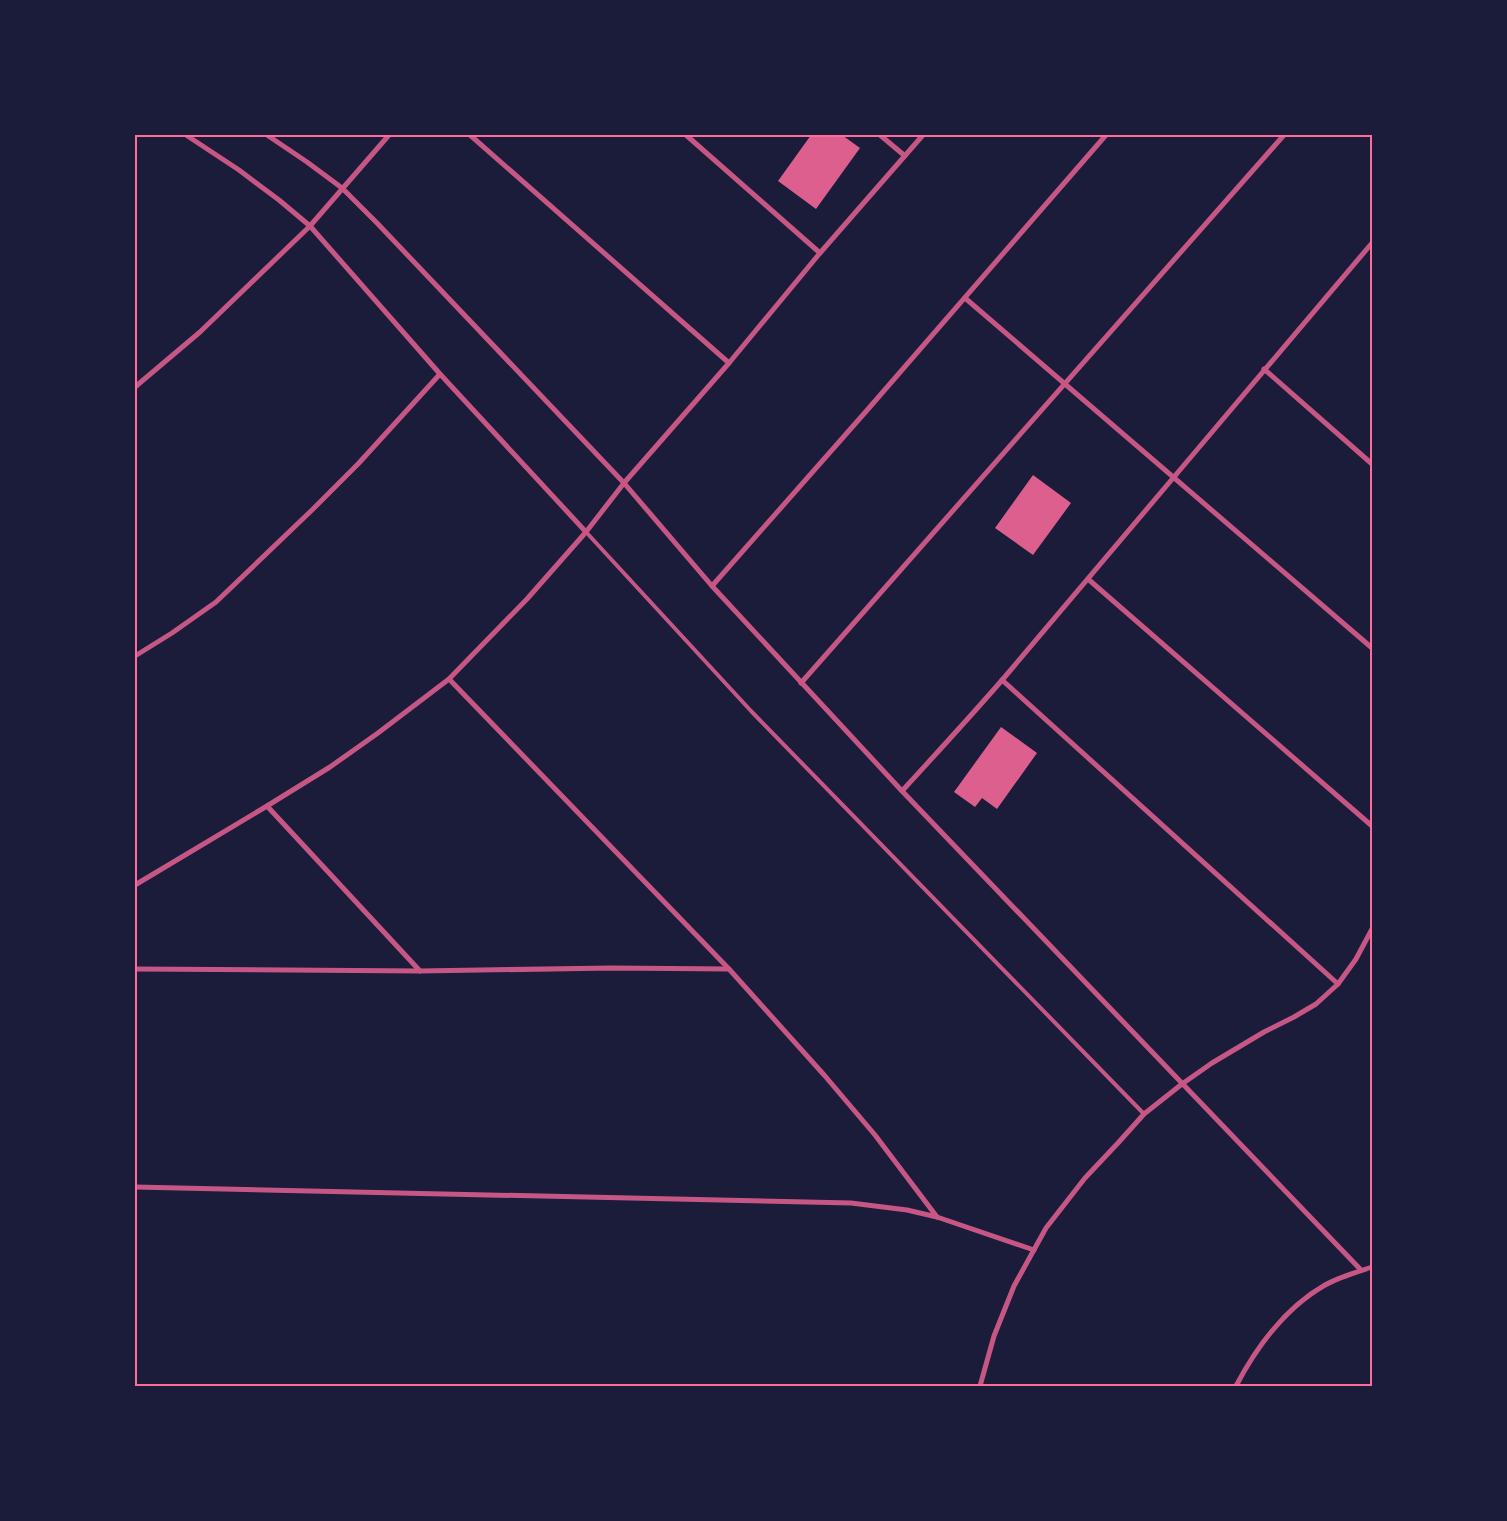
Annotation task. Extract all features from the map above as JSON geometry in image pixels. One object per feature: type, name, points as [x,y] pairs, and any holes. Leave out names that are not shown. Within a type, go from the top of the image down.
[{"type":"street","points":[[186,135],[239,170],[310,226],[440,374],[586,532]]},
{"type":"street","points":[[267,135],[342,188],[377,223],[624,484],[712,586],[902,791],[1361,1270]]},
{"type":"street","points":[[135,387],[200,332],[310,226],[389,135]]},
{"type":"street","points":[[470,135],[729,363]]},
{"type":"street","points":[[686,135],[820,253]]},
{"type":"street","points":[[880,135],[905,156]]},
{"type":"street","points":[[135,885],[330,767],[448,679],[527,599],[586,532],[624,484],[729,363],[820,253],[923,135]]},
{"type":"street","points":[[712,586],[1106,135]]},
{"type":"street","points":[[801,683],[1284,135]]},
{"type":"street","points":[[902,791],[1002,680],[1372,243]]},
{"type":"street","points":[[965,298],[1372,648]]},
{"type":"street","points":[[1264,369],[1372,464]]},
{"type":"street","points":[[135,656],[216,602],[345,477],[440,374]]},
{"type":"street","points":[[1088,579],[1372,826]]},
{"type":"street","points":[[448,679],[729,969],[869,1128],[937,1217]]},
{"type":"street","points":[[1002,680],[1338,984]]},
{"type":"street","points":[[268,806],[420,972]]},
{"type":"street","points":[[980,1386],[994,1336],[1014,1286],[1046,1228],[1084,1178],[1144,1114],[1182,1084],[1212,1063],[1316,1004],[1338,984],[1356,959],[1372,928]]},
{"type":"street","points":[[135,969],[420,972],[612,968],[729,969]]},
{"type":"street","points":[[135,1187],[851,1203],[907,1210],[937,1217],[1034,1250]]},
{"type":"street","points":[[1236,1386],[1249,1361],[1272,1331],[1294,1307],[1325,1285],[1372,1266]]},
{"type":"lane","points":[[586,532],[752,711],[1144,1114]]},
{"type":"building","points":[[811,135],[842,135],[860,148],[816,209],[778,181]]},
{"type":"building","points":[[1033,475],[1071,503],[1033,555],[995,528]]},
{"type":"building","points":[[1001,727],[1037,753],[997,809],[982,798],[975,807],[954,792]]}]
